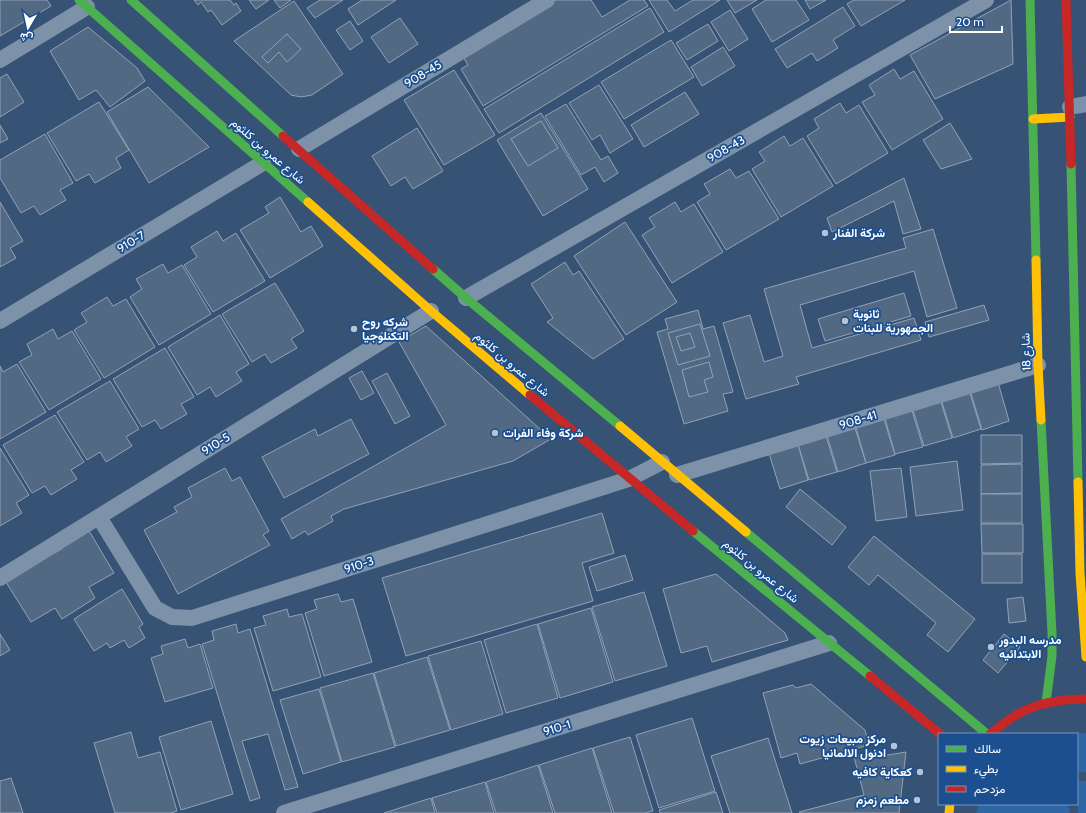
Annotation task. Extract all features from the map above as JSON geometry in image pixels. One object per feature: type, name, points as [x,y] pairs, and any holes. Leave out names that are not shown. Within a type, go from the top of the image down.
[{"type":"street","name":"شارع عمرو بن كلثوم","points":[[131,0],[466,298],[986,733]]},
{"type":"street","name":"908-45","points":[[299,149],[547,0]]},
{"type":"street","name":"908-43","points":[[466,298],[986,0]]},
{"type":"street","name":"شارع 18","points":[[1030,0],[1038,365],[1052,633],[1051,664],[1046,703]]},
{"type":"street","points":[[1066,0],[1081,352],[1083,572],[1086,657]]},
{"type":"street","name":"شارع عمرو بن كلثوم","points":[[83,4],[431,310],[630,479],[939,733]]},
{"type":"street","points":[[0,60],[83,4]]},
{"type":"street","points":[[1033,118],[1070,112],[1086,104]]},
{"type":"street","name":"910-7","points":[[0,321],[263,163]]},
{"type":"street","name":"910-5","points":[[0,578],[431,310]]},
{"type":"street","name":"908-41","points":[[677,474],[1038,365]]},
{"type":"street","name":"910-3","points":[[98,517],[155,608],[172,617],[192,618],[630,479],[662,462]]},
{"type":"street","name":"910-1","points":[[284,813],[830,643]]},
{"type":"street","points":[[991,733],[1015,715],[1046,703],[1073,698],[1086,699]]},
{"type":"shaded area","points":[[1078,733],[1086,733],[1086,772],[1078,773]]},
{"type":"shaded area","points":[[1078,781],[1086,781],[1086,813],[1078,813]]},
{"type":"shaded area","points":[[979,805],[1068,805],[1070,813],[976,813]]},
{"type":"building","points":[[0,0],[47,0],[51,6],[0,36]]},
{"type":"building","points":[[194,0],[230,0],[234,5],[236,3],[241,11],[222,25],[211,10],[208,12],[201,2],[198,5]]},
{"type":"building","points":[[249,0],[269,0],[256,9]]},
{"type":"building","points":[[274,0],[291,0],[280,8]]},
{"type":"building","points":[[320,0],[343,0],[315,18],[307,8]]},
{"type":"building","points":[[362,0],[396,0],[358,25],[348,9]]},
{"type":"building","points":[[556,0],[591,0],[602,17],[630,0],[644,0],[648,6],[483,106],[461,69],[468,65],[463,57]]},
{"type":"building","points":[[649,0],[667,0],[675,11],[693,0],[720,0],[669,32]]},
{"type":"building","points":[[727,0],[757,0],[735,13]]},
{"type":"building","points":[[766,0],[796,0],[809,20],[772,42],[752,9]]},
{"type":"building","points":[[805,0],[826,0],[810,9]]},
{"type":"building","points":[[854,0],[905,0],[861,26],[847,4]]},
{"type":"building","points":[[1011,0],[1013,64],[935,99],[910,55]]},
{"type":"building","points":[[294,1],[343,74],[312,95],[301,97],[291,95],[234,41]]},
{"type":"building","points":[[843,7],[855,26],[833,40],[838,48],[817,61],[812,53],[787,68],[775,49]]},
{"type":"building","points":[[650,8],[664,32],[499,133],[484,109]]},
{"type":"building","points":[[730,10],[748,39],[729,51],[711,22]]},
{"type":"building","points":[[400,18],[418,44],[389,63],[371,37]]},
{"type":"building","points":[[350,21],[363,41],[350,50],[336,30]]},
{"type":"building","points":[[708,24],[718,41],[687,60],[676,43]]},
{"type":"building","points":[[88,27],[137,68],[145,81],[110,107],[96,90],[79,100],[50,51]]},
{"type":"building","points":[[287,34],[301,49],[287,62],[279,52],[268,63],[262,57]]},
{"type":"building","points":[[671,40],[694,77],[624,119],[601,82]]},
{"type":"building","points":[[723,47],[735,66],[702,86],[691,67]]},
{"type":"building","points":[[894,69],[900,79],[914,71],[943,119],[892,150],[862,102],[875,95],[869,85]]},
{"type":"building","points":[[454,70],[495,135],[444,165],[404,100]]},
{"type":"building","points":[[7,74],[24,102],[0,117],[0,78]]},
{"type":"building","points":[[599,85],[633,139],[610,153],[600,135],[592,140],[569,103]]},
{"type":"building","points":[[148,87],[209,147],[149,183],[107,112]]},
{"type":"building","points":[[685,92],[699,114],[644,147],[631,125]]},
{"type":"building","points":[[99,102],[129,150],[116,158],[121,168],[95,183],[89,174],[76,181],[47,133]]},
{"type":"building","points":[[840,103],[846,113],[859,105],[888,153],[836,184],[807,136],[819,128],[814,119]]},
{"type":"building","points":[[566,104],[601,160],[608,156],[618,173],[604,182],[595,167],[581,175],[545,116]]},
{"type":"building","points":[[541,113],[588,189],[543,216],[497,140]]},
{"type":"building","points":[[541,121],[558,148],[528,166],[511,139]]},
{"type":"building","points":[[950,123],[972,159],[941,169],[923,140]]},
{"type":"building","points":[[0,125],[8,139],[0,143]]},
{"type":"building","points":[[417,128],[443,171],[413,189],[405,177],[391,186],[372,156]]},
{"type":"building","points":[[45,134],[73,183],[60,190],[66,200],[40,215],[34,206],[21,213],[0,178],[0,160]]},
{"type":"building","points":[[784,136],[790,146],[803,138],[833,186],[781,217],[752,169],[765,161],[759,152]]},
{"type":"building","points":[[730,169],[736,178],[749,171],[779,219],[726,250],[697,202],[710,194],[704,184]]},
{"type":"building","points":[[904,178],[921,229],[903,234],[894,201],[832,232],[827,218]]},
{"type":"building","points":[[280,197],[301,232],[311,226],[323,246],[270,278],[240,230],[269,213],[265,207]]},
{"type":"building","points":[[0,202],[23,241],[10,248],[16,258],[0,267]]},
{"type":"building","points":[[675,202],[681,212],[694,204],[723,252],[672,283],[642,235],[655,227],[649,218]]},
{"type":"building","points":[[625,222],[677,302],[626,335],[574,256]]},
{"type":"building","points":[[933,229],[957,308],[927,317],[914,271],[800,305],[812,348],[914,318],[921,340],[796,377],[799,384],[746,399],[723,323],[750,315],[764,362],[783,356],[764,289],[906,248],[903,238]]},
{"type":"building","points":[[217,231],[223,241],[236,233],[265,281],[213,312],[184,265],[197,257],[191,247]]},
{"type":"building","points":[[565,262],[573,275],[579,271],[624,339],[593,359],[547,322],[553,318],[531,284]]},
{"type":"building","points":[[163,264],[168,273],[182,265],[211,314],[159,345],[130,297],[142,289],[136,279]]},
{"type":"building","points":[[275,283],[304,331],[291,339],[297,348],[271,363],[265,354],[252,362],[222,314]]},
{"type":"building","points":[[904,293],[911,316],[825,341],[818,319]]},
{"type":"building","points":[[107,297],[113,306],[126,299],[155,347],[104,378],[74,330],[87,322],[81,313]]},
{"type":"building","points":[[984,305],[989,320],[929,337],[925,322]]},
{"type":"building","points":[[698,310],[703,329],[714,326],[733,392],[723,394],[728,411],[684,424],[657,332],[668,329],[665,319]]},
{"type":"building","points":[[220,315],[249,364],[236,372],[242,381],[216,397],[210,387],[197,395],[168,347]]},
{"type":"building","points":[[700,324],[710,356],[678,365],[668,333]]},
{"type":"building","points":[[426,326],[551,439],[513,461],[344,509],[331,516],[333,521],[308,535],[305,531],[292,539],[281,519],[446,425],[399,342]]},
{"type":"building","points":[[53,329],[58,339],[72,331],[101,379],[49,410],[19,362],[32,355],[27,344]]},
{"type":"building","points":[[690,333],[695,347],[681,351],[676,337]]},
{"type":"building","points":[[165,348],[194,397],[181,404],[187,414],[161,429],[155,420],[142,427],[113,379]]},
{"type":"building","points":[[709,362],[713,377],[704,380],[708,392],[689,397],[682,370]]},
{"type":"building","points":[[17,364],[46,412],[0,439],[0,366],[3,372]]},
{"type":"building","points":[[362,371],[374,393],[361,400],[349,378]]},
{"type":"building","points":[[387,373],[410,416],[395,424],[372,381]]},
{"type":"building","points":[[110,381],[139,429],[126,437],[132,446],[106,462],[100,452],[87,460],[57,412]]},
{"type":"building","points":[[998,382],[1009,421],[982,430],[970,390]]},
{"type":"building","points":[[969,390],[981,429],[953,438],[941,399]]},
{"type":"building","points":[[940,399],[952,438],[924,446],[912,407]]},
{"type":"building","points":[[911,407],[923,447],[895,454],[884,415]]},
{"type":"building","points":[[55,415],[84,462],[71,470],[77,479],[51,495],[45,486],[32,493],[3,445]]},
{"type":"building","points":[[883,416],[895,455],[866,463],[855,424]]},
{"type":"building","points":[[351,419],[369,454],[284,498],[262,457],[315,429],[318,436]]},
{"type":"building","points":[[854,425],[866,463],[838,472],[826,432]]},
{"type":"building","points":[[825,433],[837,472],[809,480],[797,441]]},
{"type":"building","points":[[981,435],[1022,435],[1022,463],[981,464]]},
{"type":"building","points":[[797,441],[808,480],[780,489],[768,450]]},
{"type":"building","points":[[0,448],[29,495],[16,503],[22,513],[0,526]]},
{"type":"building","points":[[957,461],[963,510],[916,516],[910,467]]},
{"type":"building","points":[[1022,464],[1022,493],[981,494],[981,465]]},
{"type":"building","points":[[225,468],[232,481],[240,477],[269,531],[263,535],[270,545],[178,594],[144,530],[177,512],[174,507],[192,497],[188,488]]},
{"type":"building","points":[[901,468],[907,517],[876,521],[870,471]]},
{"type":"building","points":[[800,489],[846,527],[832,545],[786,507]]},
{"type":"building","points":[[981,494],[1022,494],[1022,523],[981,523]]},
{"type":"building","points":[[602,513],[614,553],[582,563],[593,601],[406,656],[382,578]]},
{"type":"building","points":[[981,524],[1023,524],[1023,553],[982,553]]},
{"type":"building","points":[[88,529],[114,573],[89,587],[95,598],[62,619],[55,608],[31,622],[4,579],[62,549],[60,546]]},
{"type":"building","points":[[874,536],[975,619],[948,652],[927,635],[936,623],[878,575],[869,585],[848,567]]},
{"type":"building","points":[[982,554],[1022,554],[1022,583],[982,583]]},
{"type":"building","points":[[625,555],[633,580],[597,591],[589,567]]},
{"type":"building","points":[[716,574],[785,633],[788,640],[712,662],[707,646],[681,653],[663,589]]},
{"type":"building","points":[[122,589],[143,624],[139,627],[145,638],[129,648],[124,640],[110,648],[107,643],[94,651],[74,619]]},
{"type":"building","points":[[644,592],[667,666],[615,681],[592,607]]},
{"type":"building","points":[[338,594],[341,602],[353,599],[372,662],[324,676],[305,613],[317,609],[314,600]]},
{"type":"building","points":[[1023,597],[1026,621],[1009,623],[1007,599]]},
{"type":"building","points":[[591,608],[613,682],[560,698],[538,624]]},
{"type":"building","points":[[287,609],[289,617],[302,614],[321,677],[273,691],[254,628],[266,625],[263,616]]},
{"type":"building","points":[[236,624],[238,633],[250,629],[298,787],[285,790],[268,734],[242,741],[260,798],[250,801],[202,644],[214,640],[212,631]]},
{"type":"building","points":[[537,624],[558,698],[506,713],[484,640]]},
{"type":"building","points":[[0,634],[10,650],[0,656]]},
{"type":"building","points":[[1004,634],[1020,647],[998,673],[983,660]]},
{"type":"building","points":[[185,639],[188,648],[200,644],[213,688],[165,702],[151,658],[163,654],[161,646]]},
{"type":"building","points":[[481,641],[503,714],[451,730],[428,656]]},
{"type":"building","points":[[427,657],[450,730],[396,746],[374,673]]},
{"type":"building","points":[[373,673],[395,747],[342,762],[320,688]]},
{"type":"building","points":[[811,684],[865,730],[869,745],[800,764],[797,753],[781,758],[763,693],[793,685],[796,688]]},
{"type":"building","points":[[319,689],[341,762],[303,774],[280,700]]},
{"type":"building","points":[[692,718],[715,791],[659,808],[636,735]]},
{"type":"building","points":[[211,721],[233,794],[181,810],[159,737]]},
{"type":"building","points":[[131,732],[138,758],[160,752],[177,811],[171,813],[115,813],[94,743]]},
{"type":"building","points":[[630,737],[653,811],[645,813],[614,813],[593,748]]},
{"type":"building","points":[[768,738],[792,813],[730,813],[711,756]]},
{"type":"building","points":[[592,748],[612,813],[555,813],[539,765]]},
{"type":"building","points":[[875,752],[876,757],[906,752],[899,813],[799,812],[864,795],[854,757]]},
{"type":"building","points":[[538,765],[553,813],[496,813],[486,782]]},
{"type":"building","points":[[11,778],[23,813],[0,813],[0,781]]},
{"type":"building","points":[[485,782],[494,813],[437,813],[432,798]]},
{"type":"building","points":[[716,792],[723,813],[660,813],[659,810]]},
{"type":"building","points":[[431,798],[435,813],[384,813]]},
{"type":"traffic: fast","points":[[79,0],[308,202]]},
{"type":"traffic: fast","points":[[131,0],[283,136]]},
{"type":"traffic: fast","points":[[1030,0],[1036,260]]},
{"type":"traffic: fast","points":[[1071,164],[1078,482]]},
{"type":"traffic: fast","points":[[433,269],[620,426]]},
{"type":"traffic: fast","points":[[1041,420],[1052,633],[1052,656],[1046,703]]},
{"type":"traffic: fast","points":[[693,531],[870,676]]},
{"type":"traffic: fast","points":[[746,532],[986,733]]},
{"type":"traffic: slow","points":[[1033,119],[1070,117]]},
{"type":"traffic: slow","points":[[308,202],[431,311],[530,395]]},
{"type":"traffic: slow","points":[[1036,260],[1038,365],[1041,420]]},
{"type":"traffic: slow","points":[[620,426],[746,532]]},
{"type":"traffic: slow","points":[[1078,482],[1080,573],[1086,657]]},
{"type":"traffic: slow","points":[[949,813],[950,805]]},
{"type":"traffic: jam","points":[[1066,0],[1071,164]]},
{"type":"traffic: jam","points":[[283,136],[433,269]]},
{"type":"traffic: jam","points":[[530,395],[693,531]]},
{"type":"traffic: jam","points":[[870,676],[939,733]]},
{"type":"traffic: jam","points":[[991,733],[1013,717],[1030,708],[1057,701],[1086,699]]},
{"type":"place","name":"شركة الفنار","points":[[825,233]]},
{"type":"place","name":"ثانوية الجمهورية للبنات","points":[[845,321]]},
{"type":"place","name":"شركه روح التكنلوجيا","points":[[354,329]]},
{"type":"place","name":"شركة وفاء الفرات","points":[[495,433]]},
{"type":"place","name":"مدرسه البدور الابتدائيه","points":[[991,647]]},
{"type":"place","name":"مركز مبيعات زيوت ادنول الالمانيا","points":[[894,746]]},
{"type":"place","name":"كعكاية كافيه","points":[[920,772]]},
{"type":"place","name":"مطعم زمزم","points":[[917,800]]}]
